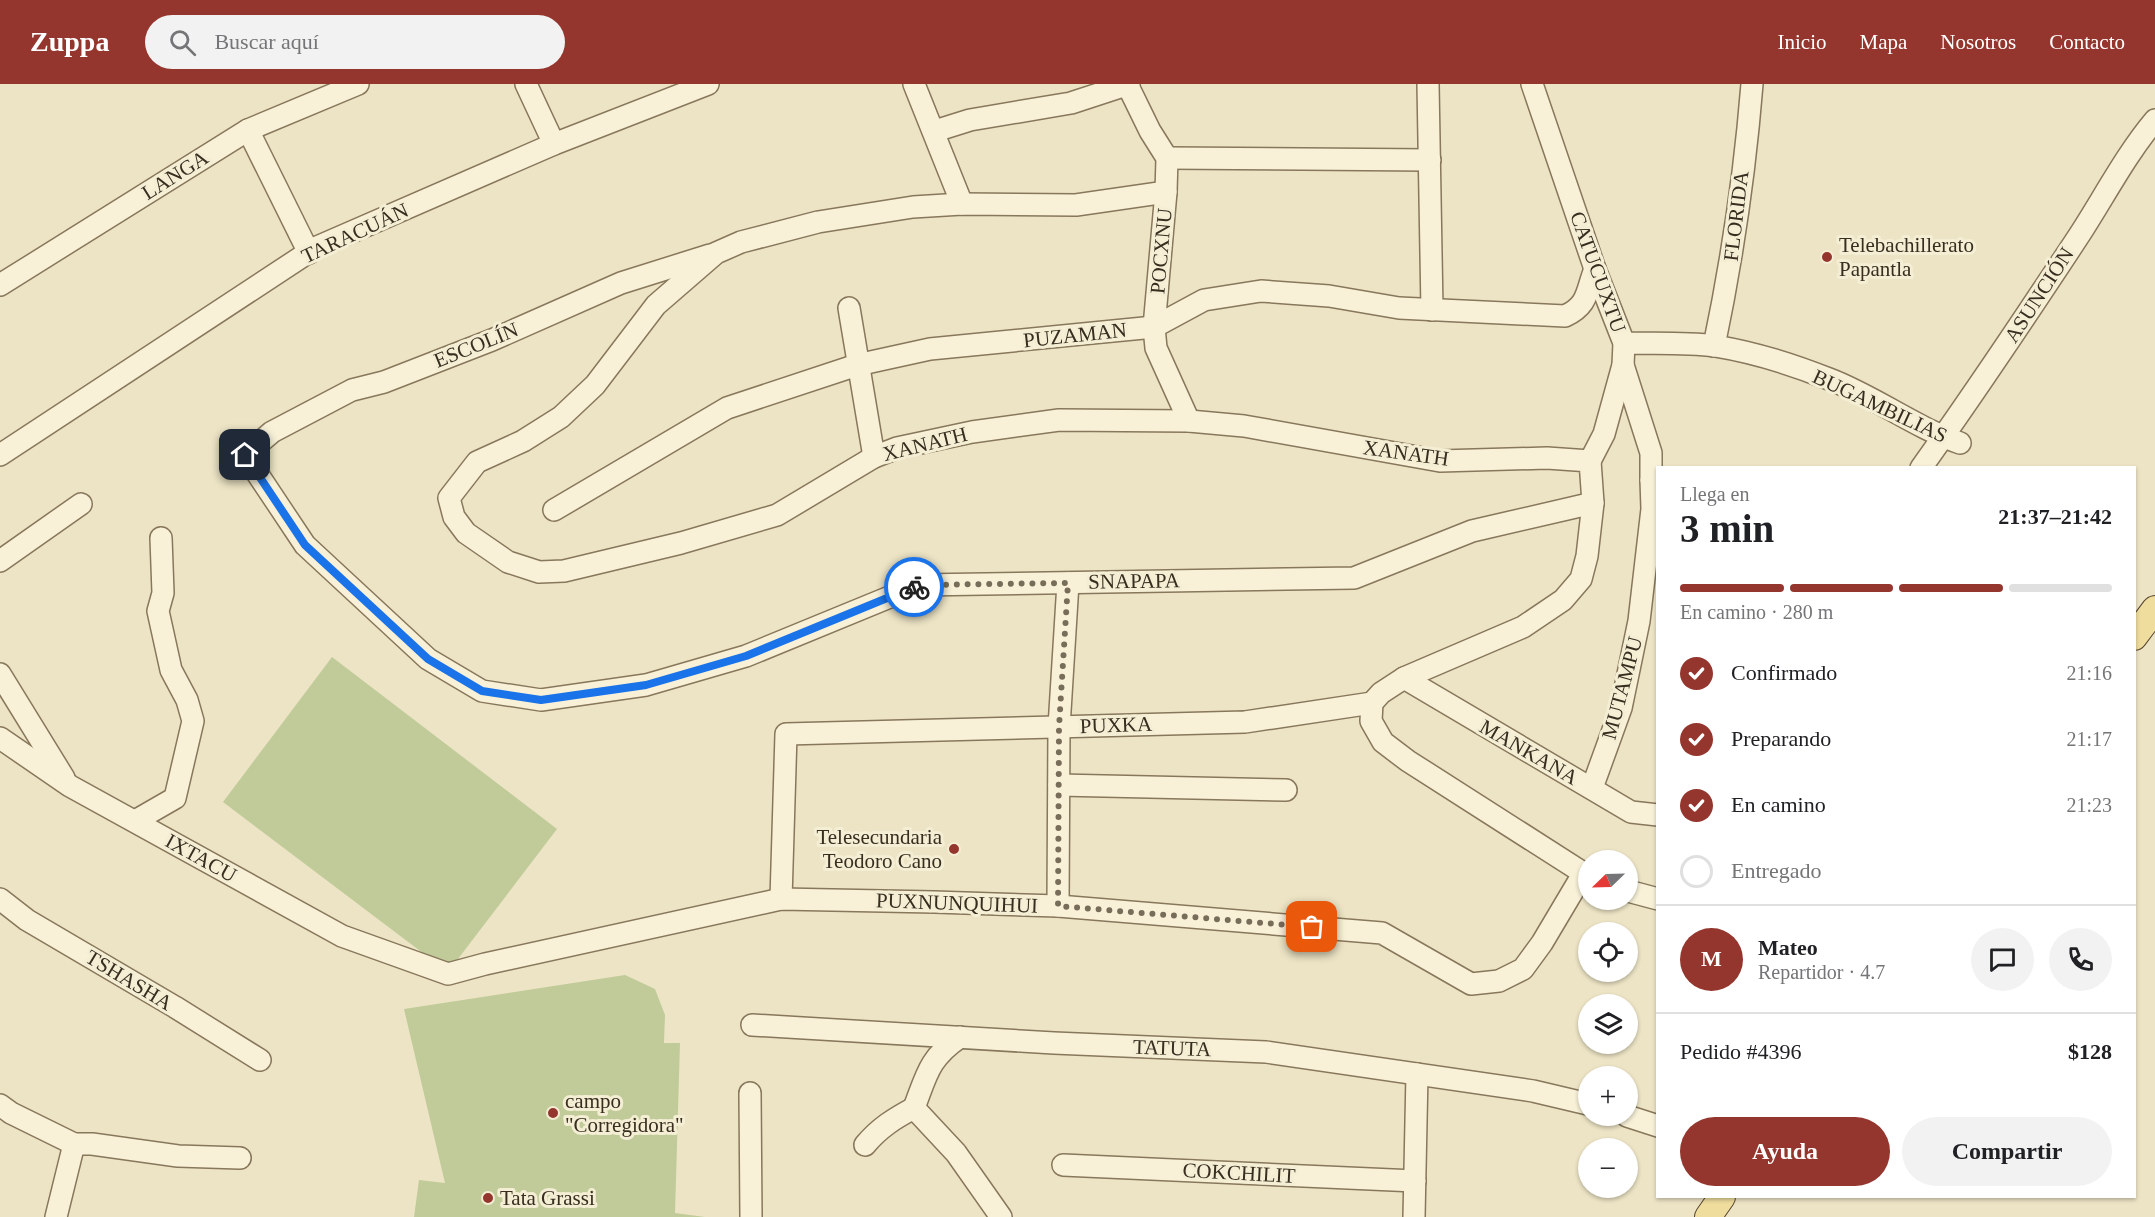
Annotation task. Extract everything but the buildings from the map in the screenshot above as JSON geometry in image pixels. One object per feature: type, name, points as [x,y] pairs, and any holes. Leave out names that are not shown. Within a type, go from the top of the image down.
[{"type":"main road","points":[[2136,634],[2155,609]]},
{"type":"main road","points":[[1708,1217],[1721,1198]]},
{"type":"street","name":"LANGA","points":[[0,285],[248,130],[358,84]]},
{"type":"street","points":[[526,84],[554,144]]},
{"type":"street","name":"TARACUÁN","points":[[0,454],[309,253],[554,144],[708,84]]},
{"type":"street","points":[[914,84],[962,204]]},
{"type":"street","points":[[934,131],[970,120],[1071,103],[1128,84],[1150,131],[1167,158],[1430,160]]},
{"type":"street","points":[[1428,84],[1432,310]]},
{"type":"street","name":"CATUCUXTU","points":[[1532,84],[1595,269],[1624,343],[1623,365],[1604,434],[1590,461]]},
{"type":"street","name":"FLORIDA","points":[[1714,346],[1734,235],[1752,84]]},
{"type":"street","name":"ASUNCIÓN","points":[[1923,466],[1952,440],[2139,138],[2155,120]]},
{"type":"street","points":[[248,130],[309,253]]},
{"type":"street","name":"POCXNU","points":[[1167,158],[1154,327],[1156,348],[1189,421]]},
{"type":"street","name":"XANATH","points":[[1166,192],[1076,205],[962,204],[913,207],[818,222],[741,242],[716,253],[656,305],[595,385],[561,417],[523,441],[477,462],[448,498],[454,517],[466,533],[508,562],[539,572],[564,571],[681,543],[777,515],[874,457],[897,448],[972,432],[1059,420],[1189,421],[1245,426],[1440,461],[1547,458],[1590,461]]},
{"type":"street","name":"ESCOLÍN","points":[[245,455],[272,432],[352,390],[384,382],[481,344],[621,283],[716,253]]},
{"type":"street","name":"PUZAMAN","points":[[554,510],[728,408],[858,365],[930,349],[1154,327],[1204,300],[1261,291],[1329,296],[1399,308],[1565,316],[1577,311],[1585,301],[1595,269]]},
{"type":"street","points":[[849,308],[874,457]]},
{"type":"street","name":"BUGAMBILIAS","points":[[1624,343],[1714,346],[1748,353],[1829,379],[1952,440]]},
{"type":"street","name":"MUTAMPU","points":[[1592,788],[1622,708],[1644,589],[1652,509],[1651,453],[1623,365]]},
{"type":"street","name":"SNAPAPA","points":[[245,455],[305,545],[428,659],[482,691],[541,700],[646,685],[746,656],[919,585],[1354,578],[1472,531],[1593,503]]},
{"type":"street","points":[[1578,870],[1408,761],[1383,742],[1371,721],[1372,703],[1381,693],[1404,678],[1523,627],[1563,600],[1581,579],[1587,556],[1593,503],[1590,461]]},
{"type":"street","name":"MUTAMPU","points":[[1652,480],[1656,494]]},
{"type":"street","points":[[0,561],[81,504]]},
{"type":"street","points":[[135,821],[175,798],[194,721],[187,700],[171,670],[158,611],[164,593],[161,538]]},
{"type":"street","points":[[1058,906],[1059,727],[1068,583]]},
{"type":"street","points":[[0,674],[69,786]]},
{"type":"street","name":"MANKANA","points":[[1404,678],[1631,812],[1656,815]]},
{"type":"street","name":"PUXKA","points":[[773,900],[786,734],[1245,722],[1372,703]]},
{"type":"street","name":"IXTACU","points":[[0,738],[69,786],[342,936],[448,974],[773,900]]},
{"type":"street","points":[[1059,784],[1286,790]]},
{"type":"street","name":"PUXNUNQUIHUI","points":[[773,900],[1058,906],[1382,933],[1471,984],[1499,981],[1523,969],[1578,887]]},
{"type":"street","points":[[1638,894],[1656,898]]},
{"type":"street","name":"TSHASHA","points":[[0,899],[27,920],[260,1060]]},
{"type":"street","name":"TATUTA","points":[[752,1026],[1266,1052],[1533,1091],[1578,1102]]},
{"type":"street","points":[[865,1144],[893,1119],[914,1108],[932,1063],[945,1047],[960,1037]]},
{"type":"street","points":[[1414,1217],[1417,1074]]},
{"type":"street","points":[[750,1093],[751,1217]]},
{"type":"street","points":[[0,1105],[20,1118],[74,1144],[92,1144],[178,1156],[240,1158]]},
{"type":"street","points":[[914,1108],[957,1153],[1001,1217]]},
{"type":"street","points":[[1638,1120],[1656,1125]]},
{"type":"street","points":[[56,1217],[74,1144]]},
{"type":"street","name":"COKCHILIT","points":[[1063,1165],[1415,1181]]},
{"type":"green space","points":[[332,657],[557,829],[448,972],[223,802]]},
{"type":"green space","name":"campo \"Corregidora\"","points":[[625,975],[655,989],[665,1015],[664,1043],[680,1043],[675,1213],[705,1217],[414,1217],[419,1180],[445,1183],[404,1009]]},
{"type":"way so far","points":[[914,587],[919,585],[1068,583],[1059,727],[1058,906],[1312,927]]},
{"type":"place","name":"Telebachillerato Papantla","points":[[1827,257]]},
{"type":"place","name":"Telesecundaria Teodoro Cano","points":[[954,849]]},
{"type":"place","name":"campo \"Corregidora\"","points":[[553,1113]]},
{"type":"place","name":"Tata Grassi","points":[[488,1198]]},
{"type":"route","points":[[245,455],[305,545],[428,659],[482,691],[541,700],[646,685],[746,656],[914,587]]}]
